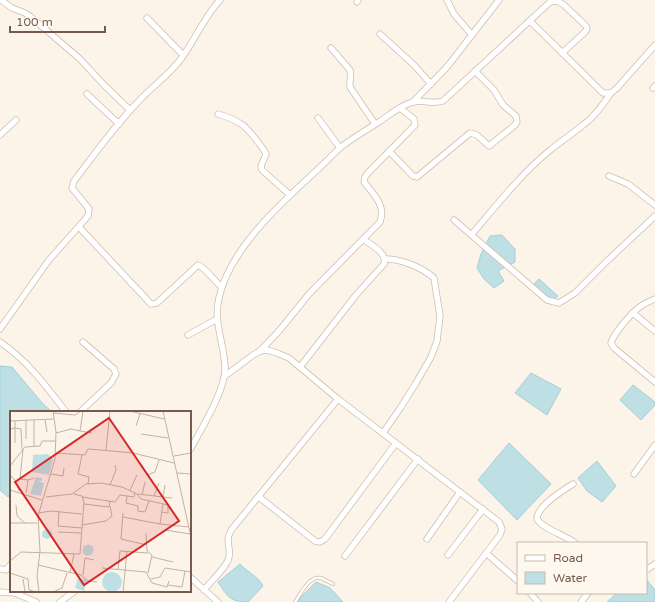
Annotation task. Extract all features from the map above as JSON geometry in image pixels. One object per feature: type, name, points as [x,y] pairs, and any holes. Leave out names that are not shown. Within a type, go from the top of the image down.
[{"type":"street","points":[[1,0],[12,8],[31,17],[80,59],[130,110]]},
{"type":"street","points":[[0,329],[49,260],[88,216],[89,209],[73,191],[72,185],[78,175],[130,110],[168,74],[183,55],[220,0]]},
{"type":"street","points":[[447,0],[454,14],[472,36]]},
{"type":"street","points":[[191,448],[217,398],[225,376],[224,356],[217,319],[217,308],[222,287],[232,266],[252,236],[290,195],[340,148],[400,108],[413,102],[447,67],[499,0]]},
{"type":"street","points":[[413,102],[436,103],[442,100],[550,2],[557,1],[564,5],[583,22],[587,29],[562,53]]},
{"type":"street","points":[[147,18],[183,55]]},
{"type":"street","points":[[530,21],[603,93],[611,93]]},
{"type":"street","points":[[380,34],[414,65],[431,84]]},
{"type":"street","points":[[472,234],[530,169],[548,152],[588,121],[600,109],[611,93],[622,84],[655,45]]},
{"type":"street","points":[[331,48],[350,70],[350,87],[375,124]]},
{"type":"street","points":[[389,151],[413,176],[417,177],[470,133],[477,135],[489,146],[514,125],[517,122],[516,116],[503,105],[494,90],[474,71]]},
{"type":"street","points":[[87,94],[119,124]]},
{"type":"street","points":[[225,376],[260,351],[279,331],[309,294],[380,222],[382,209],[379,201],[364,182],[365,177],[415,125],[414,119],[400,108]]},
{"type":"street","points":[[218,114],[233,118],[246,127],[264,150],[266,157],[261,166],[262,170],[290,195]]},
{"type":"street","points":[[318,118],[340,148]]},
{"type":"street","points":[[0,135],[16,120]]},
{"type":"street","points":[[609,176],[628,184],[655,204]]},
{"type":"street","points":[[454,220],[547,300],[559,303],[575,293],[655,216]]},
{"type":"street","points":[[79,227],[151,304],[157,303],[198,265],[204,268],[215,282],[222,287]]},
{"type":"street","points":[[300,367],[356,296],[384,264],[385,259],[383,255],[363,239]]},
{"type":"street","points":[[383,433],[401,407],[431,357],[437,341],[440,316],[434,278],[406,263],[392,259],[385,259]]},
{"type":"street","points":[[655,299],[640,306],[615,335],[611,343],[612,346],[655,382]]},
{"type":"street","points":[[633,313],[655,331]]},
{"type":"street","points":[[188,335],[217,319]]},
{"type":"street","points":[[0,342],[19,357],[40,379],[65,411]]},
{"type":"street","points":[[81,411],[111,383],[116,374],[114,369],[83,342]]},
{"type":"street","points":[[260,351],[267,350],[288,358],[338,399],[499,522],[502,529],[500,535],[449,602]]},
{"type":"street","points":[[204,590],[226,565],[229,558],[227,544],[228,534],[338,399]]},
{"type":"street","points":[[259,497],[315,541],[320,542],[325,539],[396,443]]},
{"type":"street","points":[[634,474],[655,445]]},
{"type":"street","points":[[345,556],[418,459]]},
{"type":"street","points":[[573,484],[548,502],[538,512],[537,519],[541,524],[574,542]]},
{"type":"street","points":[[427,539],[460,492]]},
{"type":"street","points":[[448,555],[483,509]]},
{"type":"street","points":[[486,553],[517,580]]},
{"type":"street","points":[[0,569],[6,570],[10,565]]},
{"type":"street","points":[[191,578],[218,602]]},
{"type":"street","points":[[0,592],[15,594],[36,602]]},
{"type":"street","points":[[60,602],[74,592]]},
{"type":"street","points":[[531,594],[538,602]]},
{"type":"street","points":[[581,602],[587,594]]},
{"type":"lane","points":[[295,602],[309,583],[314,579],[322,578],[333,584]]},
{"type":"water","points":[[502,235],[515,249],[515,262],[498,271],[504,281],[494,288],[484,279],[477,268],[481,254],[490,236]]},
{"type":"water","points":[[539,279],[558,296],[550,302],[533,285]]},
{"type":"water","points":[[0,366],[12,367],[43,404],[51,411],[10,411],[10,494],[8,497],[0,490]]},
{"type":"water","points":[[531,373],[561,389],[547,415],[515,393]]},
{"type":"water","points":[[633,385],[655,402],[655,405],[641,420],[620,400]]},
{"type":"water","points":[[509,443],[551,484],[517,520],[478,480]]},
{"type":"water","points":[[597,461],[616,486],[602,502],[587,491],[578,478]]},
{"type":"water","points":[[240,564],[259,580],[263,586],[248,602],[237,601],[230,597],[218,582]]},
{"type":"water","points":[[647,580],[655,590],[655,602],[607,602],[616,594],[647,594]]},
{"type":"water","points":[[316,582],[330,588],[343,602],[298,602]]}]
